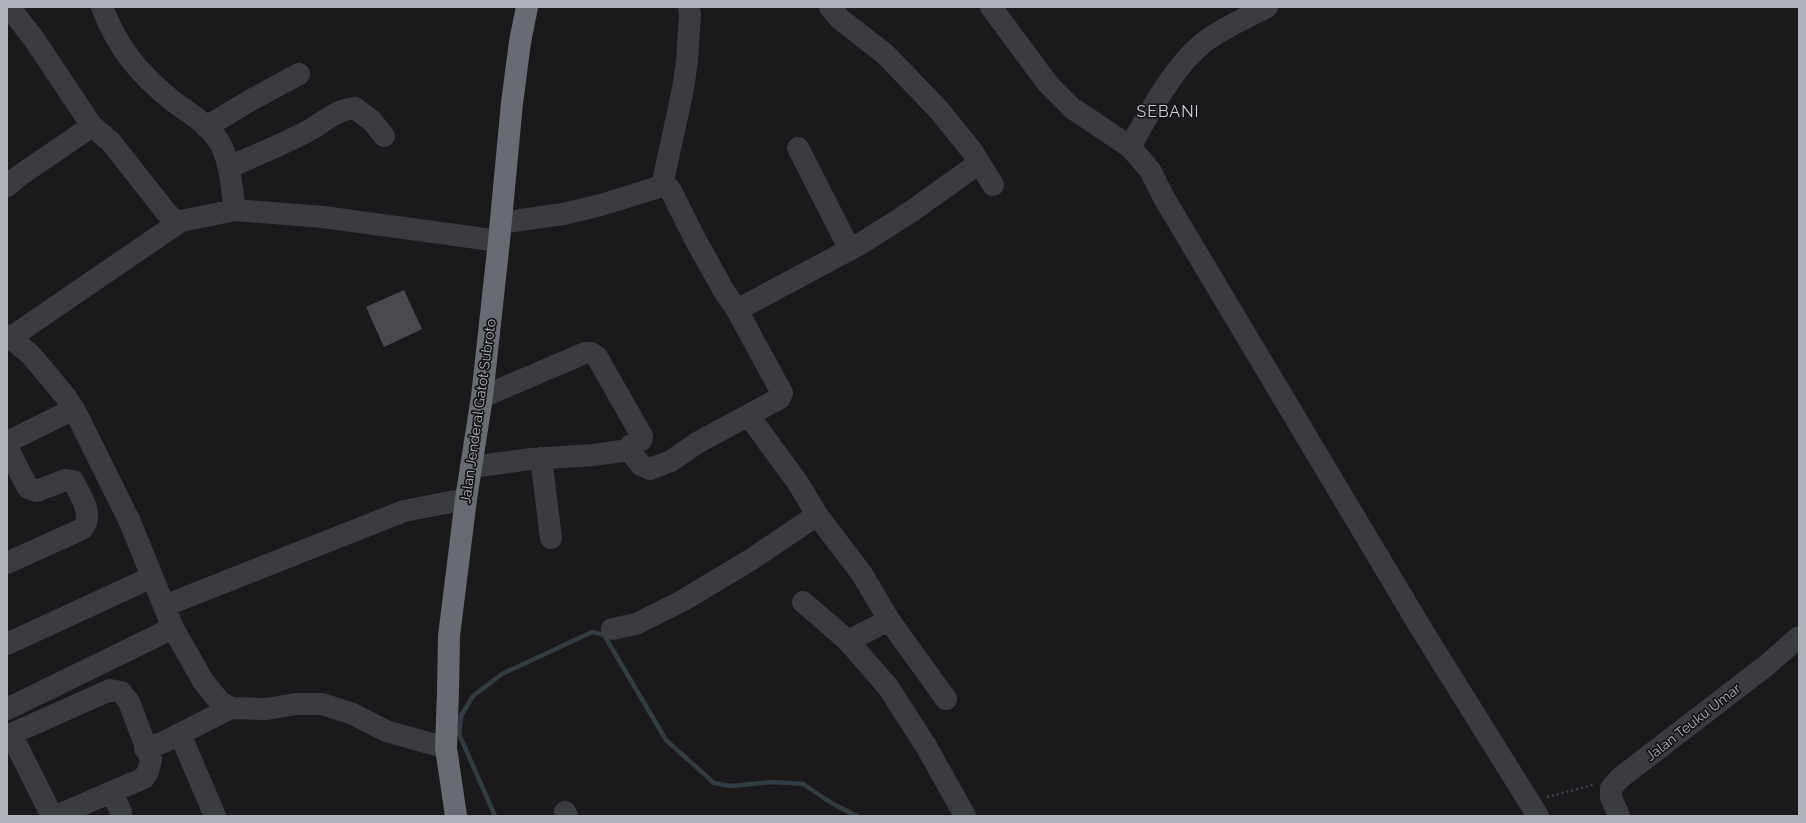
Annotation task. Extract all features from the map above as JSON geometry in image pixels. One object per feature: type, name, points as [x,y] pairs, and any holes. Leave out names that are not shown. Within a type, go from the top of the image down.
[{"type":"highway","name":"Jalan Jenderal Gatot Subroto","points":[[456,816],[446,748],[448,636],[466,499],[482,397],[512,103],[520,42],[527,7]]},
{"type":"street","points":[[9,7],[34,39],[92,126],[110,141],[166,212],[178,223]]},
{"type":"street","points":[[102,7],[119,44],[137,69],[148,81],[206,127],[218,140],[228,159],[235,210]]},
{"type":"street","points":[[662,186],[687,61],[690,15],[689,7]]},
{"type":"street","points":[[830,7],[840,19],[884,54],[938,108],[972,151],[993,185]]},
{"type":"street","points":[[991,7],[1048,84],[1072,108],[1130,147],[1150,170],[1164,198],[1529,811]]},
{"type":"street","points":[[1130,147],[1160,97],[1189,56],[1217,34],[1267,7]]},
{"type":"street","points":[[206,127],[299,74]]},
{"type":"street","points":[[229,167],[300,135],[346,108],[355,108],[372,121],[384,136]]},
{"type":"street","points":[[7,186],[19,176],[92,126]]},
{"type":"street","points":[[798,148],[850,250]]},
{"type":"street","points":[[737,310],[850,250],[912,211],[979,163]]},
{"type":"street","points":[[446,748],[386,731],[353,714],[322,704],[296,704],[268,709],[231,708],[220,702],[203,681],[173,628],[130,522],[74,409],[66,397],[31,355],[9,336],[181,221],[235,210],[500,232],[601,205],[662,186],[668,187],[672,191],[695,239],[724,291],[737,310],[782,393],[780,398],[725,427],[697,443],[672,461],[658,467],[650,469],[641,465],[629,450]]},
{"type":"street","points":[[482,397],[586,353],[591,353],[597,357],[642,436],[640,440],[631,445],[629,450]]},
{"type":"street","points":[[7,442],[74,409]]},
{"type":"street","points":[[748,416],[798,483],[818,515],[862,574],[890,620],[946,699]]},
{"type":"street","points":[[7,447],[28,488],[37,491],[65,480],[73,481],[88,515],[87,522],[82,529],[7,563]]},
{"type":"street","points":[[471,467],[541,458],[629,450]]},
{"type":"street","points":[[541,458],[551,538]]},
{"type":"street","points":[[164,606],[404,510],[466,499]]},
{"type":"street","points":[[612,629],[636,624],[682,601],[752,559],[818,515]]},
{"type":"street","points":[[7,644],[152,577]]},
{"type":"street","points":[[803,602],[848,641],[888,687],[926,746],[965,816]]},
{"type":"street","points":[[848,641],[890,620]]},
{"type":"street","points":[[7,709],[173,628]]},
{"type":"street","name":"Jalan Teuku Umar","points":[[1619,816],[1611,796],[1611,788],[1620,778],[1767,665],[1799,637]]},
{"type":"street","points":[[52,816],[9,735],[110,690],[121,692],[129,702],[150,760],[148,771],[144,778],[56,816]]},
{"type":"street","points":[[145,749],[180,734],[231,708]]},
{"type":"street","points":[[180,734],[215,816]]},
{"type":"street","points":[[112,792],[122,812],[121,816]]},
{"type":"path","points":[[1529,811],[1620,778]]},
{"type":"building","points":[[404,290],[422,329],[384,347],[366,307]]},
{"type":"waterway","points":[[495,816],[459,734],[461,716],[473,696],[502,674],[592,632],[604,635],[666,740],[714,783],[731,786],[773,782],[803,784],[833,804],[857,816]]},
{"type":"district","name":"SEBANI","points":[[1168,111]]}]
